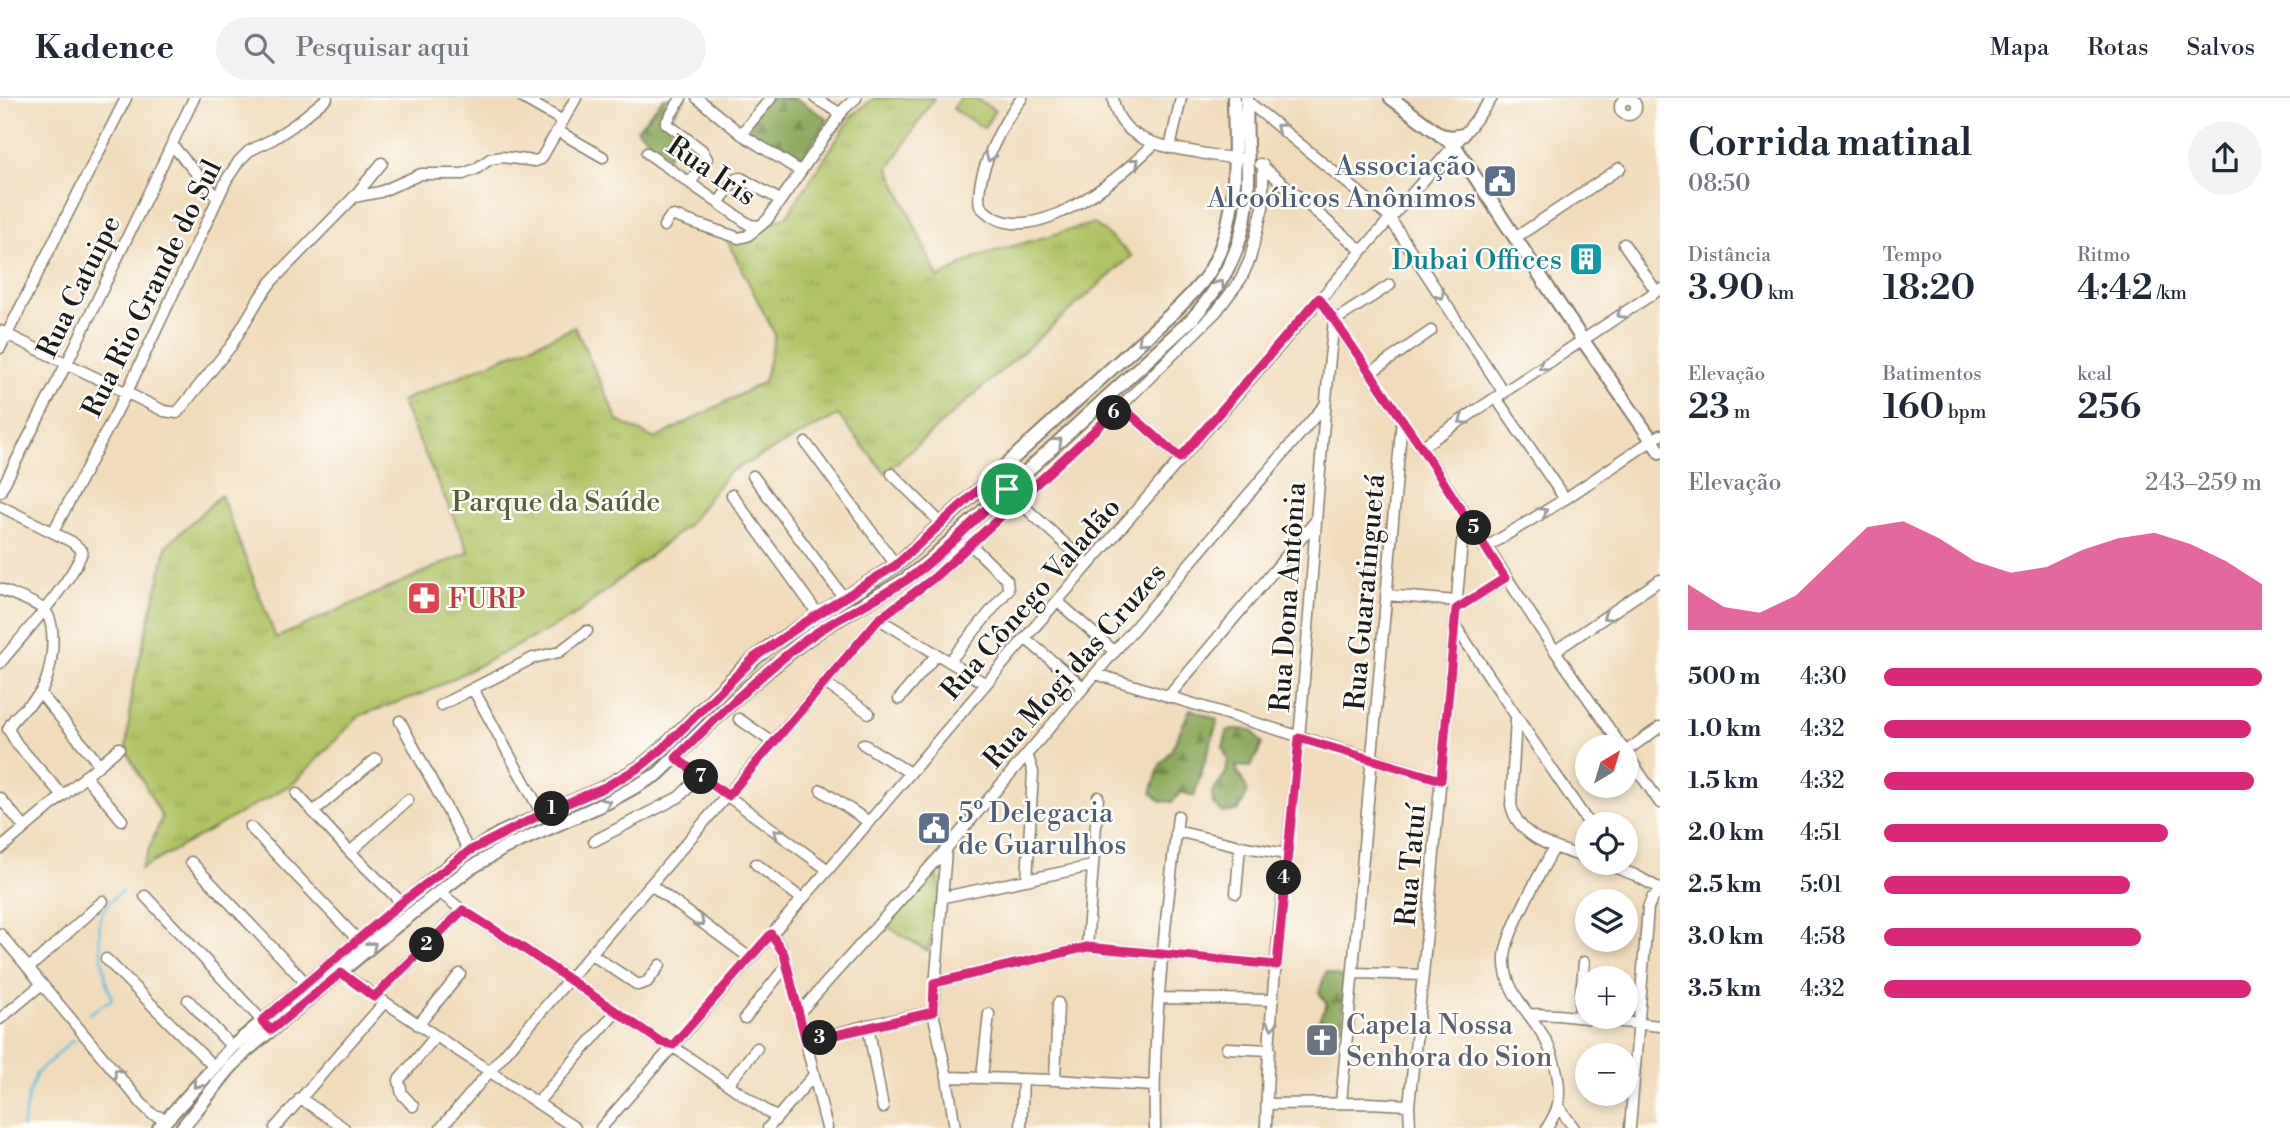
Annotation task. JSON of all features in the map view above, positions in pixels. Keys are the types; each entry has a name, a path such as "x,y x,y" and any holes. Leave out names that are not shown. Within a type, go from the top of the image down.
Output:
{"main road":[{"path":"1391,98 1440,135 1458,140 1515,238 1582,339 1656,438 1660,452"},
{"path":"182,1128 266,1025 306,983 401,903 469,851 542,814 605,787 640,767 662,749 755,657 896,565 1116,366 1202,282 1225,240 1241,158 1243,99"},
{"path":"162,1124 232,1046 341,973 439,892 494,854 633,789 658,774 746,689 782,659 815,634 913,575 1192,319 1212,297 1234,260 1240,242 1248,190 1241,158"},
{"path":"995,474 1008,489"}],"street":[{"path":"0,348 3,332 127,98"},
{"name":"Rua Catuipe","path":"0,492 67,363 194,98"},
{"name":"Rua Rio Grande do Sul","path":"53,532 127,392 217,197 239,161 249,151 294,125 327,98"},
{"path":"523,98 603,157"},
{"path":"354,197 380,192 422,174 463,174 490,159 502,156 535,162 546,153 576,98"},
{"path":"681,98 666,123 702,150 707,159 690,183"},
{"path":"697,98 741,134 800,171"},
{"path":"741,134 771,98"},
{"path":"815,98 841,114"},
{"name":"Rua Iris","path":"647,153 750,225 760,226 841,114 856,98"},
{"path":"1022,98 999,133 980,190 980,206 996,219 1028,222 1044,219 1071,207 1116,178 1153,145"},
{"path":"1113,98 1120,120 1153,145 1241,158 1262,165 1361,250"},
{"path":"1170,148 1181,98"},
{"path":"1406,98 1417,118"},
{"name":"Rua Cônego Valadão","path":"601,1128 828,870 1056,601 1492,98"},
{"path":"1243,99 1390,217 1565,499"},
{"path":"172,145 217,197"},
{"path":"3,332 169,414 177,413 231,346 272,281 354,197 382,163"},
{"path":"441,1128 879,619 935,577 1121,406 1205,324 1230,295 1250,259 1259,229 1263,207 1262,165"},
{"path":"1515,238 1620,168"},
{"path":"1263,184 1274,175"},
{"path":"718,203 736,179 741,178 780,200"},
{"path":"664,226 670,216 674,216 739,238 747,236 760,226"},
{"path":"1421,447 1658,290 1624,244"},
{"path":"1334,321 1390,285"},
{"path":"1319,298 1421,447 1505,578 1614,735"},
{"name":"Rua Dona Antônia","path":"1266,1128 1273,1000 1299,738 1314,523 1334,321"},
{"path":"1370,373 1431,331"},
{"path":"1121,406 1180,458"},
{"name":"Rua Mogi das Cruzes","path":"799,1013 946,849 1324,407"},
{"name":"Rua Guaratinguetá","path":"1341,1103 1402,419"},
{"path":"1485,548 1656,438"},
{"path":"806,443 896,565"},
{"path":"892,474 942,524"},
{"path":"753,476 844,598"},
{"path":"732,495 818,614"},
{"path":"1017,500 1088,565"},
{"path":"0,506 72,541 80,547 81,556 44,609 0,663"},
{"path":"1168,697 1314,523"},
{"name":"Rua Tatuí","path":"1410,1128 1409,1105 1462,542 1471,524"},
{"path":"949,662 1007,592 1007,580 970,544"},
{"path":"1386,595 1456,605 1505,578"},
{"path":"1555,651 1660,580"},
{"path":"0,589 44,609 50,619 52,650 47,679 40,693 12,719 8,729 62,795"},
{"path":"1056,601 1115,652"},
{"path":"879,619 986,684"},
{"path":"1454,624 1580,812"},
{"path":"441,705 533,658 559,652 587,631"},
{"path":"1025,638 1083,687"},
{"path":"900,699 937,654"},
{"path":"1096,674 1441,780"},
{"path":"825,683 869,713"},
{"path":"474,689 542,814"},
{"path":"40,693 99,764"},
{"path":"739,719 772,742"},
{"path":"1517,719 1511,805 1513,815 1520,826 1553,848 1575,854"},
{"path":"400,720 469,851"},
{"path":"1638,741 1660,727"},
{"path":"863,744 911,773"},
{"path":"0,849 119,748"},
{"path":"1027,754 1033,772 1027,880"},
{"path":"676,758 828,870"},
{"path":"313,812 376,759"},
{"path":"1638,769 1659,800"},
{"path":"85,776 122,820"},
{"path":"594,841 679,797 700,776"},
{"path":"821,790 869,822"},
{"path":"297,794 401,903"},
{"path":"1087,947 1098,797"},
{"path":"0,798 24,828"},
{"path":"350,852 408,800"},
{"path":"1155,1128 1153,1086 1159,998 1178,816"},
{"path":"250,827 358,940"},
{"path":"1176,831 1286,854"},
{"path":"1236,893 1240,846"},
{"path":"1547,1128 1558,1106 1558,1082 1552,1057 1548,1043 1511,990 1505,956 1513,930 1553,848"},
{"path":"946,849 933,1012 955,1128"},
{"path":"191,862 306,983"},
{"path":"756,864 802,899"},
{"path":"944,897 1092,866"},
{"path":"1630,1128 1648,908 1652,898 1660,890 1634,875"},
{"path":"651,885 750,958"},
{"path":"439,892 661,1042 673,1045 777,1118"},
{"path":"145,896 266,1025"},
{"path":"29,968 103,901"},
{"path":"374,997 463,910"},
{"path":"784,920 784,954 827,1128"},
{"path":"0,934 142,1104 162,1124"},
{"path":"771,934 784,954"},
{"path":"934,983 1087,947 1277,965"},
{"path":"591,954 638,985 647,982 660,965"},
{"path":"106,959 213,1066"},
{"path":"1584,962 1584,966"},
{"path":"745,1018 787,965"},
{"path":"341,973 575,1128"},
{"path":"1354,973 1423,975"},
{"path":"418,1025 460,974"},
{"path":"0,1019 42,984"},
{"path":"1159,998 1273,1000"},
{"path":"188,1000 232,1046"},
{"path":"275,1128 384,1003"},
{"path":"1055,1080 1058,1003"},
{"path":"537,1103 616,1012"},
{"path":"806,1042 868,1025 933,1012"},
{"path":"982,1077 989,1014"},
{"path":"1528,1014 1575,1017"},
{"path":"1640,1023 1660,1026"},
{"path":"868,1025 883,1108"},
{"path":"413,1106 402,1094 399,1080 435,1037"},
{"path":"728,1084 757,1048"},
{"path":"1227,1048 1270,1050"},
{"path":"768,1128 814,1075"},
{"path":"947,1077 1153,1086"},
{"path":"1021,1128 1023,1079"},
{"path":"300,1098 344,1128"},
{"path":"1267,1104 1409,1105"},
{"path":"1558,1106 1574,1128"}],"green space":[{"path":"664,98 685,98 669,120 673,140 668,157 637,129"},
{"path":"762,98 795,98 828,119 800,160 748,132"},
{"name":"Parque da Saúde","path":"874,98 934,98 889,168 938,278 978,256 1094,223 1132,256 885,473 838,415 728,473 688,525 573,617 429,691 359,716 294,783 141,869 162,817 126,750 132,691 167,545 221,495 276,638 469,552 401,401 575,327 618,421 655,439 764,382 775,335 726,238 786,217 853,115"},
{"path":"960,98 975,98 995,110 984,128 953,109"},
{"path":"1190,709 1218,720 1194,796 1181,792 1172,802 1161,801 1151,793 1160,765 1172,749"},
{"path":"1252,730 1262,744 1251,767 1236,766 1247,790 1239,810 1223,813 1213,804 1212,792 1226,773 1228,760 1223,748 1227,731"},
{"path":"932,873 937,873 940,892 928,951 888,927"},
{"path":"1326,972 1342,977 1343,1025 1338,1028 1319,1026 1317,1023 1327,1004 1319,992"}],"waterway":[{"path":"89,1014 112,999 99,934 101,916 122,891"},
{"path":"22,1128 36,1074 73,1040"}],"place":[{"name":"Associação Alcoólicos Anônimos","path":"1500,181"},
{"name":"Dubai Offices","path":"1586,259"},
{"name":"FURP","path":"424,598"},
{"name":"5º Delegacia de Guarulhos","path":"934,828"},
{"name":"Capela Nossa Senhora do Sion","path":"1322,1040"}],"route":[{"path":"1319,298 1421,447 1505,578 1456,609 1441,780 1299,738 1277,965 1087,947 934,983 933,1012 868,1025 806,1042 784,954 771,934 673,1045 661,1042 463,910 374,997 341,973 271,1030 262,1021 401,903 469,851 499,834 605,787 640,767 662,749 755,657 804,623 883,575 994,475 1007,489 913,575 815,634 782,659 746,689 676,758 728,796 879,619 935,577 1121,406 1180,458 1319,298"}]}
